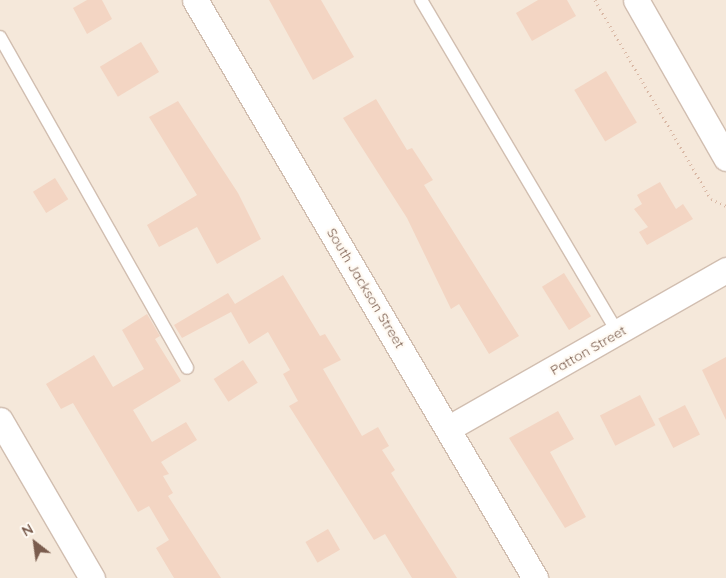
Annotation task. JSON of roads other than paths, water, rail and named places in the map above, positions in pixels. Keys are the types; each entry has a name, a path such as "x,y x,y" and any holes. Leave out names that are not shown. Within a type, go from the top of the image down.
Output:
{"street":[{"name":"South Jackson Street","path":"195,0 449,428 535,578"},
{"path":"636,0 726,158"},
{"name":"Patton Street","path":"449,428 726,270"},
{"path":"0,420 92,578"}],"lane":[{"path":"421,0 618,333"},
{"path":"0,38 187,368"}]}
